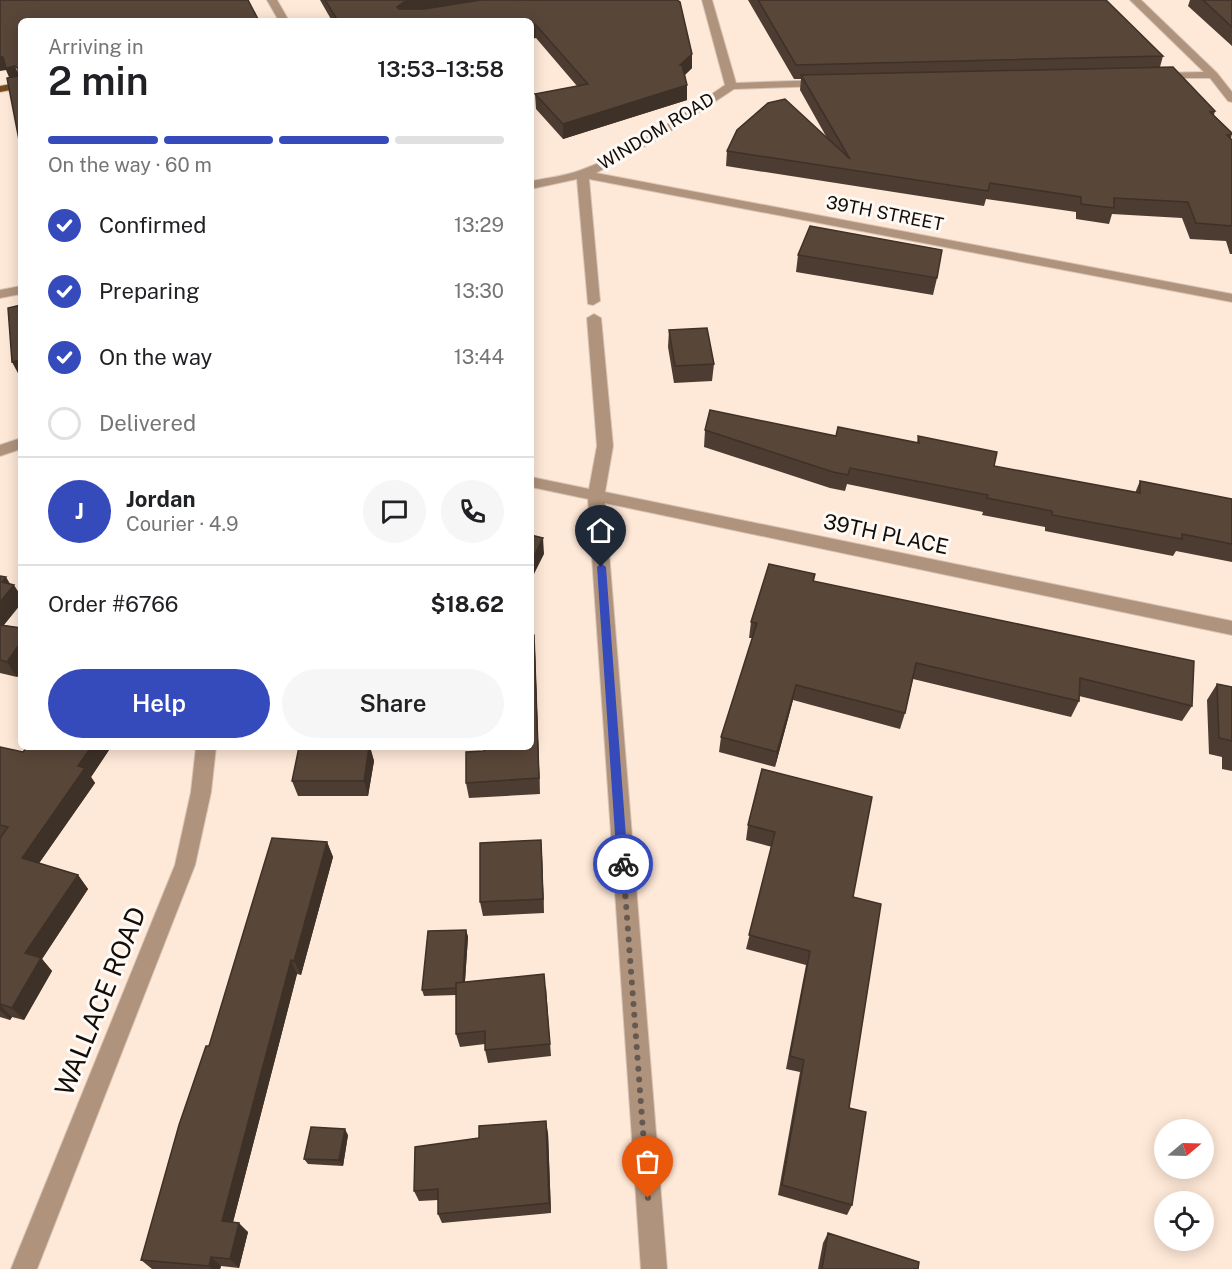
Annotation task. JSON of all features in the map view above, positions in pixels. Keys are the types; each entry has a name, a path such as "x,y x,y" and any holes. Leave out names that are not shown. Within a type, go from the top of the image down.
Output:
{"main road":[{"path":"0,89 18,86"}],"street":[{"path":"272,0 282,18"},
{"name":"WINDOM ROAD","path":"654,1269 596,496 605,446 583,174 618,159 665,131 731,86 707,0"},
{"path":"1135,0 1213,75 1232,99"},
{"path":"1143,76 1213,75"},
{"path":"731,86 838,83"},
{"name":"39TH STREET","path":"534,183 583,174 1232,298"},
{"path":"0,294 18,291"},
{"path":"0,451 18,444"},
{"name":"39TH PLACE","path":"534,483 1232,628"},
{"name":"WALLACE ROAD","path":"24,1269 185,866 201,792 206,750"}],"building":[{"path":"0,0 248,0 257,18 18,18 18,69 15,66 6,68 3,57 0,57"},
{"path":"325,0 416,0 404,2 397,7 399,9 424,9 481,0 677,0 680,2 692,54 680,65 682,65 687,85 563,124 535,94 588,84 534,24 534,18 336,18"},
{"path":"758,0 1106,0 1163,56 796,65"},
{"path":"1203,0 1232,0 1232,27"},
{"path":"1173,67 1215,111 1210,112 1232,133 1227,135 1232,140 1232,226 1196,223 1188,202 1114,198 1114,208 1081,204 1081,197 990,183 988,191 727,151 737,130 768,103 785,99 850,159 801,75"},
{"path":"18,76 18,135 7,78"},
{"path":"810,226 942,250 937,278 798,255"},
{"path":"18,306 18,361 12,362 8,308"},
{"path":"707,328 714,364 675,366 669,330"},
{"path":"710,410 836,436 838,427 919,443 918,436 997,452 994,466 1140,493 1140,481 1232,499 1232,544 1182,534 1182,539 1052,515 1052,511 987,498 988,495 850,468 848,475 833,472 705,430"},
{"path":"534,536 543,538 534,556"},
{"path":"769,564 815,574 813,581 1194,661 1192,706 1080,678 1079,701 916,663 905,713 796,685 777,752 721,737 757,623 751,622"},
{"path":"0,576 6,577 2,582 14,585 0,602"},
{"path":"0,625 18,628 18,646 7,662 0,660"},
{"path":"534,635 539,778 466,783 466,752 534,750"},
{"path":"1217,684 1232,687 1232,741 1219,738"},
{"path":"0,747 23,752 25,750 89,750 78,766 85,768 22,858 78,875 25,953 41,958 12,1008 0,1004 0,838 8,827 0,825"},
{"path":"298,750 369,750 364,781 292,781"},
{"path":"762,769 872,797 853,897 881,904 849,1108 866,1112 852,1205 782,1185 804,1060 790,1056 810,951 749,935 775,832 748,825"},
{"path":"272,838 327,842 294,961 291,960 222,1221 239,1223 230,1259 211,1257 209,1266 141,1260 179,1125 206,1046 209,1046"},
{"path":"541,840 543,899 480,902 480,843"},
{"path":"466,930 463,982 456,983 456,988 422,990 428,931"},
{"path":"544,974 550,1044 485,1050 485,1031 456,1034 456,983"},
{"path":"546,1121 549,1203 438,1214 438,1189 414,1191 415,1147 479,1138 479,1126"},
{"path":"311,1127 345,1129 339,1160 304,1159"},
{"path":"828,1233 919,1262 918,1269 822,1269"}],"way so far":[{"path":"623,864 648,1198"}],"route":[{"path":"601,567 623,864"}]}
